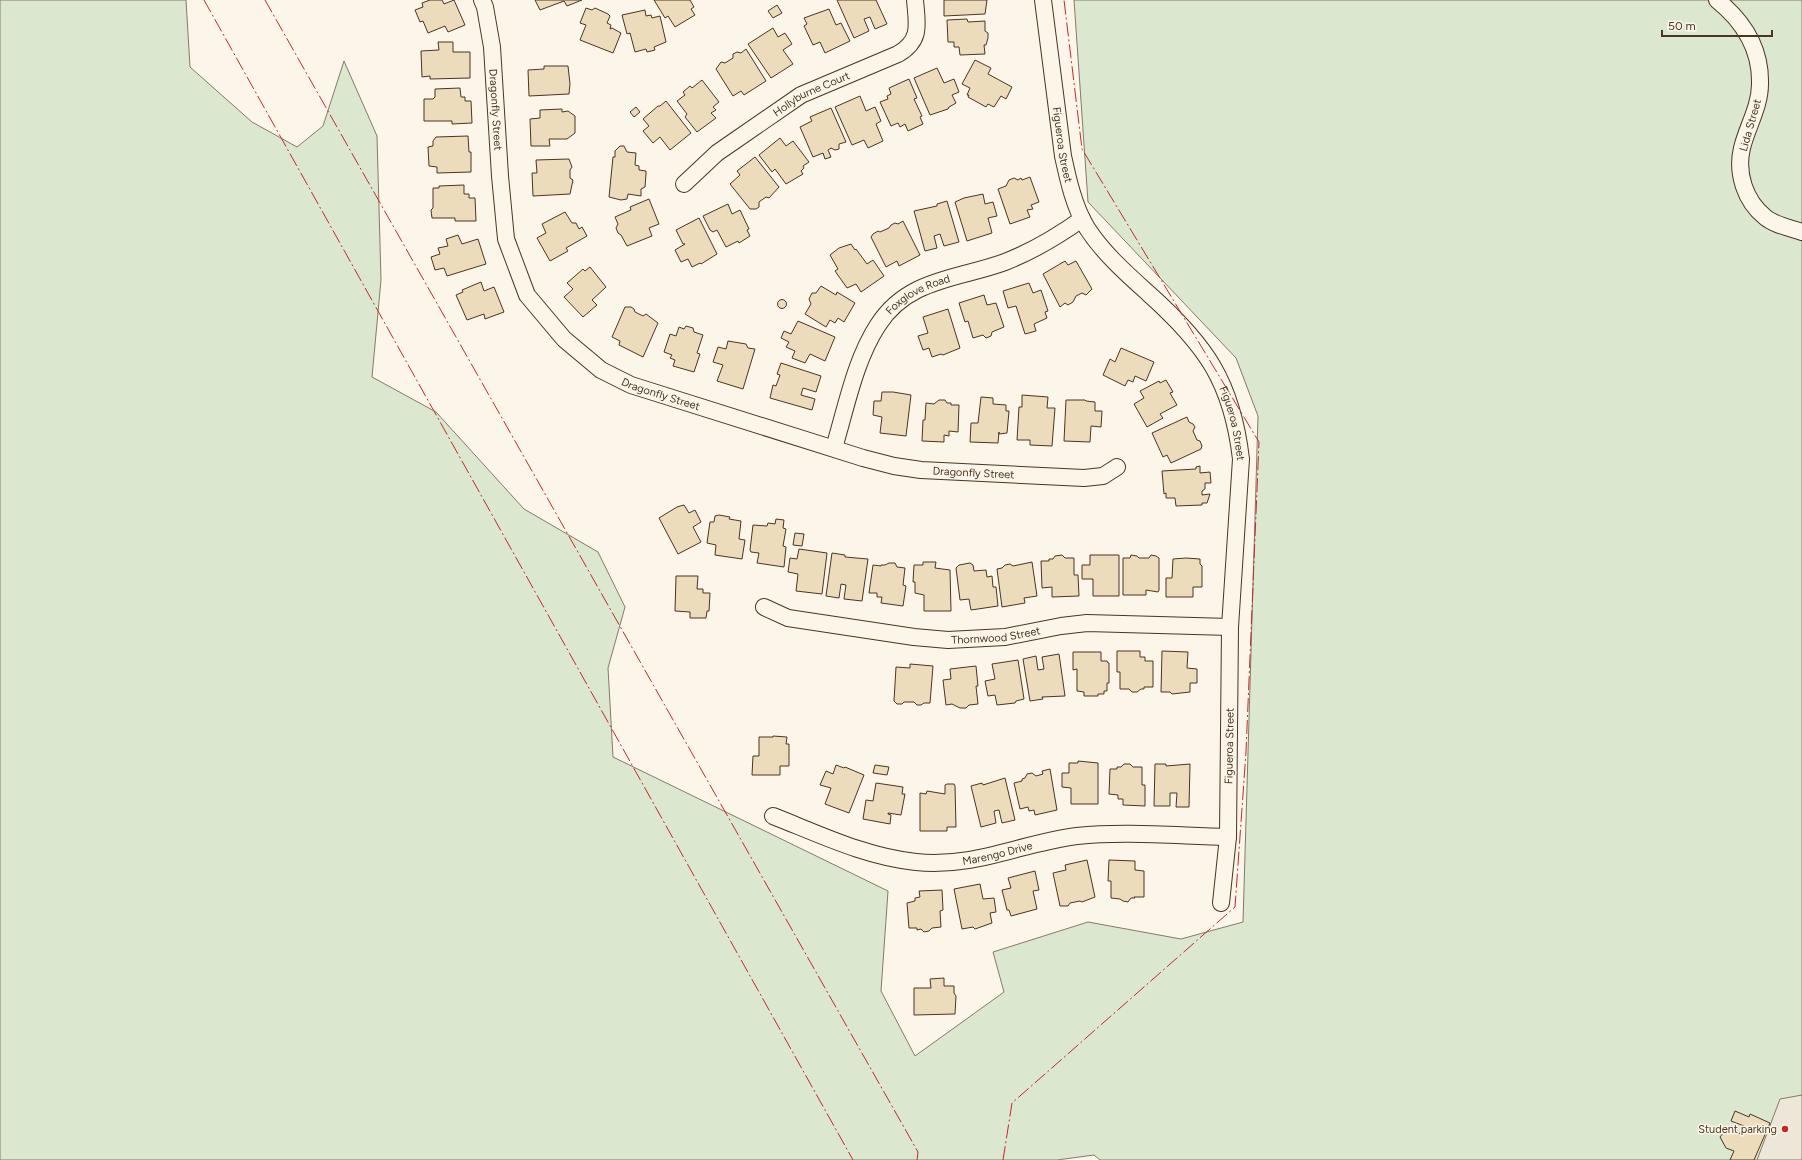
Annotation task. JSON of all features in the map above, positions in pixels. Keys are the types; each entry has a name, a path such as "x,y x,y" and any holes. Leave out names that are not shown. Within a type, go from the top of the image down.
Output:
{"street":[{"name":"Dragonfly Street","path":"482,0 485,7 492,47 500,176 506,239 527,295 564,339 601,370 631,385 894,466 921,470 1084,478 1103,476 1117,468"},
{"name":"Hollyburne Court","path":"684,184 717,153 801,95 907,49 914,41 917,31 915,0"},
{"name":"Figueroa Street","path":"1043,0 1063,156 1067,176 1082,220 1116,263 1171,314 1192,336 1211,362 1222,383 1238,435 1241,459 1230,627 1228,838 1221,903"},
{"name":"Lida Street","path":"1717,0 1728,9 1746,30 1758,57 1760,84 1758,104 1742,149 1740,170 1746,195 1766,218 1802,232"},
{"name":"Foxglove Road","path":"834,448 852,386 870,340 878,324 903,298 918,288 942,279 984,268 1022,255 1054,239 1082,220"},
{"name":"Thornwood Street","path":"764,607 788,618 914,637 948,640 1005,637 1061,626 1087,623 1230,627"},
{"name":"Marengo Drive","path":"773,816 861,850 894,859 917,862 948,863 993,857 1047,842 1104,834 1228,838"}],"green space":[{"path":"0,0 186,0 190,67 252,122 297,147 323,126 344,61 377,136 381,280 372,377 436,412 524,509 598,552 625,607 608,668 613,757 888,891 881,991 915,1056 1004,992 993,952 1088,922 1181,939 1243,922 1258,416 1236,358 1088,202 1074,0 1802,0 1802,1160 1100,1160 1094,1155 1057,1160 0,1160"}],"shaded area":[{"name":"Student parking","path":"1802,1095 1802,1160 1757,1160 1780,1099"}],"building":[{"path":"430,0 442,0 444,4 454,0 465,25 448,32 445,26 428,33 423,21 420,22 415,10 423,7 422,3"},
{"path":"535,0 582,0 567,6 564,1 540,10"},
{"path":"654,0 690,0 694,7 691,9 695,15 675,27 668,16 665,18"},
{"path":"837,0 876,0 887,24 875,29 870,17 864,19 869,31 854,38"},
{"path":"944,0 987,0 985,14 944,16"},
{"path":"777,5 782,13 773,18 768,11"},
{"path":"586,8 592,10 595,8 608,14 610,16 607,23 611,25 610,29 612,28 621,33 613,53 580,40 586,25 580,23"},
{"path":"829,9 836,25 841,23 850,41 825,53 820,42 813,45 804,26 807,24 804,18"},
{"path":"645,10 646,16 651,15 652,18 660,16 666,42 654,47 655,50 647,52 646,49 635,52 630,33 627,34 622,15"},
{"path":"967,19 968,22 985,21 985,31 988,33 988,38 986,45 984,45 985,54 960,55 959,47 954,47 954,42 948,42 947,20"},
{"path":"773,28 778,37 785,33 792,44 783,50 793,64 771,78 748,44"},
{"path":"438,42 453,42 453,52 470,52 470,78 430,79 430,76 422,77 421,51 439,50"},
{"path":"746,49 766,81 744,95 741,91 733,96 716,69 721,62 725,63 733,58 733,54 737,52 741,53"},
{"path":"975,60 991,68 988,74 1012,87 1006,99 1001,96 994,107 988,104 986,107 968,97 969,95 967,95 970,88 962,84"},
{"path":"544,66 568,66 570,84 569,94 529,96 528,70 544,69"},
{"path":"937,68 944,83 954,79 959,92 952,95 956,103 948,109 930,115 914,78"},
{"path":"909,79 917,98 914,99 922,116 920,117 923,124 908,131 905,124 900,127 898,123 891,126 880,102 888,99 887,96 891,94 889,88"},
{"path":"702,80 719,102 713,107 716,110 711,113 716,118 697,132 685,117 687,114 677,101 685,95 683,92 690,86 692,88"},
{"path":"460,88 461,97 465,97 465,101 471,101 472,123 452,124 452,121 424,121 424,99 433,99 435,97 435,89"},
{"path":"860,96 866,111 875,107 881,121 876,124 883,141 868,148 864,140 852,145 835,107"},
{"path":"666,101 691,133 670,150 660,137 653,143 643,131 649,126 643,119"},
{"path":"636,107 640,112 634,117 630,112"},
{"path":"831,108 846,142 839,144 839,149 835,150 831,148 828,150 831,157 825,159 823,153 813,157 800,127 812,121 810,117"},
{"path":"562,109 562,112 568,111 575,116 575,133 567,139 549,139 550,146 531,146 530,119 540,118 540,110"},
{"path":"468,136 469,152 471,152 471,172 437,173 437,167 429,166 428,147 433,146 433,141 436,137"},
{"path":"780,138 786,146 793,141 809,162 803,166 804,168 801,171 803,174 786,184 775,169 772,172 759,155"},
{"path":"620,146 624,146 627,152 636,153 635,165 639,166 639,170 646,171 645,187 641,189 641,196 628,194 627,199 621,200 609,197 613,157 615,157 615,151"},
{"path":"755,157 779,187 769,198 766,197 759,202 759,207 756,209 750,209 730,184 740,175 737,171"},
{"path":"569,159 572,167 570,170 570,178 573,180 570,194 533,196 532,173 537,173 536,160"},
{"path":"1030,177 1039,202 1031,205 1033,209 1027,210 1030,217 1010,224 998,189 1006,186 1009,180 1014,178 1018,180 1021,178 1022,180"},
{"path":"464,185 464,194 469,194 469,198 475,198 476,221 455,221 455,218 432,218 431,210 433,208 433,188 439,188 439,186"},
{"path":"983,194 985,204 993,202 997,216 988,218 992,233 967,241 955,202 964,198"},
{"path":"649,199 659,224 649,228 652,236 627,246 621,235 618,233 616,228 618,224 615,217 631,210 630,207"},
{"path":"947,201 959,242 944,246 940,234 934,236 937,248 925,251 914,211 937,206 937,204"},
{"path":"728,204 732,214 740,210 749,229 747,230 750,236 739,243 738,241 726,247 717,230 713,232 710,230 703,216"},
{"path":"565,212 572,223 576,223 579,229 582,227 587,236 566,248 568,251 550,261 537,238 546,233 542,224"},
{"path":"699,218 717,254 701,264 700,263 692,267 688,259 681,262 675,250 685,244 683,244 676,230"},
{"path":"903,221 920,255 899,266 897,261 886,267 871,237 878,231 880,232 889,228 895,223 898,224"},
{"path":"458,235 462,244 478,239 486,264 447,276 444,268 435,270 431,257 440,254 438,248 448,246 446,239"},
{"path":"851,244 867,264 873,260 884,276 861,292 856,284 847,288 835,271 838,269 830,255 839,248"},
{"path":"1065,261 1068,265 1076,261 1092,289 1086,295 1082,293 1076,296 1073,302 1068,305 1065,303 1060,307 1043,274"},
{"path":"590,267 606,287 592,300 597,305 583,317 564,297 573,289 567,283 583,269 585,271"},
{"path":"481,282 484,291 494,287 504,312 485,319 484,314 467,320 456,295 463,292 462,290"},
{"path":"1029,283 1033,293 1041,290 1048,311 1045,312 1047,318 1034,324 1036,331 1025,334 1016,306 1008,308 1003,291"},
{"path":"821,286 836,295 837,292 855,303 844,322 838,318 835,323 830,320 826,327 805,314 811,304 809,299 812,293 816,293"},
{"path":"984,295 987,305 996,303 1004,327 992,332 991,336 986,338 983,335 973,338 968,321 965,322 959,303"},
{"path":"782,299 787,304 782,309 777,304"},
{"path":"625,307 631,307 635,312 643,316 646,314 658,323 643,357 619,345 620,341 612,337"},
{"path":"948,309 960,348 943,355 941,354 932,357 929,348 923,350 918,336 928,333 923,317"},
{"path":"798,321 835,337 825,361 810,354 805,363 792,358 795,351 786,347 789,342 781,338 784,331 791,334"},
{"path":"686,326 693,328 694,332 703,335 697,353 700,354 694,372 673,366 675,360 670,358 672,355 664,352 670,334 676,336 679,327 684,329"},
{"path":"728,341 746,344 748,348 755,349 743,389 717,381 723,365 713,362 718,347 726,349"},
{"path":"1121,348 1154,362 1146,381 1135,376 1133,382 1128,380 1125,386 1103,375 1110,359 1115,362"},
{"path":"781,363 821,376 816,392 803,388 801,395 815,399 812,410 770,398 773,385 776,386 780,375 777,374"},
{"path":"1166,380 1173,392 1170,393 1177,405 1160,414 1163,418 1147,427 1134,404 1144,398 1140,391 1159,381 1160,383"},
{"path":"882,392 911,395 906,436 880,433 882,417 873,415 874,401 881,401"},
{"path":"1022,395 1048,397 1047,408 1055,408 1052,446 1030,445 1030,440 1017,440 1019,407 1022,407"},
{"path":"981,397 993,398 993,404 1006,405 1006,411 1009,411 1007,433 999,434 999,432 998,443 970,442 971,423 978,423"},
{"path":"939,400 945,400 947,403 951,403 951,405 959,405 958,432 949,431 949,436 944,435 944,442 922,441 923,420 925,420 926,403 934,404"},
{"path":"1066,400 1085,400 1095,402 1095,411 1102,411 1101,427 1091,426 1090,442 1064,441"},
{"path":"1187,417 1189,422 1195,427 1193,431 1197,440 1200,441 1202,446 1201,449 1171,463 1167,455 1163,457 1152,433"},
{"path":"1200,466 1200,473 1210,472 1211,483 1205,483 1205,489 1202,491 1202,495 1210,494 1207,503 1202,503 1202,505 1176,506 1175,498 1166,498 1166,493 1164,494 1162,471 1196,469 1196,467"},
{"path":"684,505 689,513 695,510 701,522 693,527 701,542 678,554 659,518 677,507"},
{"path":"719,515 730,517 729,519 741,521 739,539 745,540 742,559 715,555 716,545 707,543 710,522 714,522 715,516"},
{"path":"776,519 784,520 783,528 786,529 783,546 786,547 784,567 757,563 759,553 751,552 750,550 753,525 767,526 768,523 775,524"},
{"path":"795,533 804,534 802,546 793,545"},
{"path":"799,549 827,553 822,594 796,591 798,574 788,572 790,558 797,559"},
{"path":"832,553 845,555 845,557 868,559 862,601 844,599 846,585 841,584 839,598 826,596"},
{"path":"1062,555 1065,558 1074,558 1074,575 1078,575 1079,596 1052,597 1052,587 1042,588 1041,561 1049,561 1049,559 1053,559 1055,556"},
{"path":"1090,555 1119,555 1119,596 1093,596 1093,579 1082,579 1082,565 1090,565"},
{"path":"1131,555 1139,558 1149,558 1151,555 1159,558 1158,592 1146,590 1146,595 1123,595 1123,558 1130,558"},
{"path":"1173,559 1200,559 1200,564 1202,566 1202,587 1193,587 1193,597 1166,597 1166,578 1172,578"},
{"path":"923,562 936,562 935,568 950,570 951,611 924,611 924,595 915,593 915,582 913,582 914,565 923,565"},
{"path":"1032,562 1037,596 1024,598 1025,603 1002,607 997,569 1010,564 1013,566"},
{"path":"889,563 895,563 897,567 905,568 903,585 906,586 903,606 881,603 882,597 877,597 877,593 869,593 873,565 881,566"},
{"path":"970,563 973,565 974,571 986,570 987,577 992,576 993,587 996,587 998,606 971,610 969,599 960,600 956,568 959,565"},
{"path":"676,576 698,576 697,589 703,589 703,593 710,593 709,611 707,611 706,618 690,618 690,612 675,611"},
{"path":"1117,651 1140,651 1140,657 1145,657 1145,661 1153,661 1153,687 1144,687 1144,689 1137,692 1132,692 1129,689 1120,689 1120,672 1117,672"},
{"path":"1162,651 1188,652 1187,668 1197,669 1197,683 1190,683 1190,692 1172,694 1170,692 1161,692"},
{"path":"1073,652 1101,652 1101,661 1107,661 1109,663 1109,683 1107,683 1107,691 1104,691 1104,694 1098,694 1098,696 1084,696 1084,692 1077,691 1077,669 1073,670"},
{"path":"1059,654 1065,696 1042,697 1043,699 1030,701 1023,659 1036,656 1038,670 1044,669 1042,657"},
{"path":"1018,660 1024,699 1016,701 1015,703 997,705 995,695 988,696 985,681 995,679 992,664"},
{"path":"910,664 933,666 930,703 917,705 914,702 904,702 902,704 897,704 894,701 896,667 910,668"},
{"path":"976,666 978,704 969,705 966,708 960,708 952,704 946,705 943,680 951,679 950,669"},
{"path":"759,737 787,737 786,744 789,744 789,766 780,766 780,775 752,775 753,756 759,756"},
{"path":"1078,761 1098,763 1098,804 1071,804 1071,788 1062,787 1062,773 1069,773 1069,763 1078,763"},
{"path":"1124,764 1130,764 1133,767 1142,767 1142,785 1145,785 1145,806 1123,805 1123,799 1118,799 1118,795 1109,794 1110,769 1117,769 1117,767 1121,767"},
{"path":"1155,764 1166,764 1166,766 1190,764 1189,807 1176,807 1177,793 1170,793 1170,806 1154,806"},
{"path":"836,765 864,775 849,813 825,804 831,788 820,785 826,771 833,774"},
{"path":"875,765 889,767 887,775 873,773"},
{"path":"1050,769 1057,810 1035,815 1034,810 1029,811 1028,807 1020,809 1014,783 1022,781 1027,774 1032,773 1036,776 1043,774 1042,771"},
{"path":"1005,778 1015,820 1002,823 999,810 994,811 996,823 981,827 971,786 982,783 983,785"},
{"path":"876,783 903,787 902,794 905,794 901,815 888,813 891,815 890,824 863,819 866,800 873,801"},
{"path":"954,784 955,786 956,827 947,827 947,831 920,831 920,793 926,794 927,791 945,794 945,785"},
{"path":"1087,860 1095,897 1082,902 1070,903 1068,906 1060,906 1053,873 1066,870 1065,865"},
{"path":"1109,860 1135,861 1135,870 1144,871 1144,897 1134,897 1135,898 1131,898 1128,902 1111,898 1111,881 1108,881"},
{"path":"1035,871 1039,890 1033,891 1037,909 1011,916 1009,910 1007,910 1002,890 1011,888 1008,878"},
{"path":"980,884 983,899 994,898 996,912 990,913 992,923 975,929 973,927 962,929 954,889"},
{"path":"942,890 943,910 940,911 941,927 932,928 929,931 924,932 921,929 917,930 917,928 909,928 907,903 915,901 915,898 920,897 919,891"},
{"path":"944,978 944,986 954,986 954,993 956,996 955,1014 914,1015 914,988 931,988 930,979"},
{"path":"1735,1111 1749,1117 1750,1114 1770,1123 1754,1160 1730,1160 1734,1151 1726,1148 1720,1137 1727,1128 1741,1134 1744,1126 1731,1121"}],"power":[{"path":"204,0 853,1160"},
{"path":"265,0 918,1152 917,1160"},
{"path":"1003,1160 1012,1103 1235,907 1246,752 1259,442 1082,149 1064,0"}],"place":[{"name":"Student parking","path":"1785,1129"}]}
